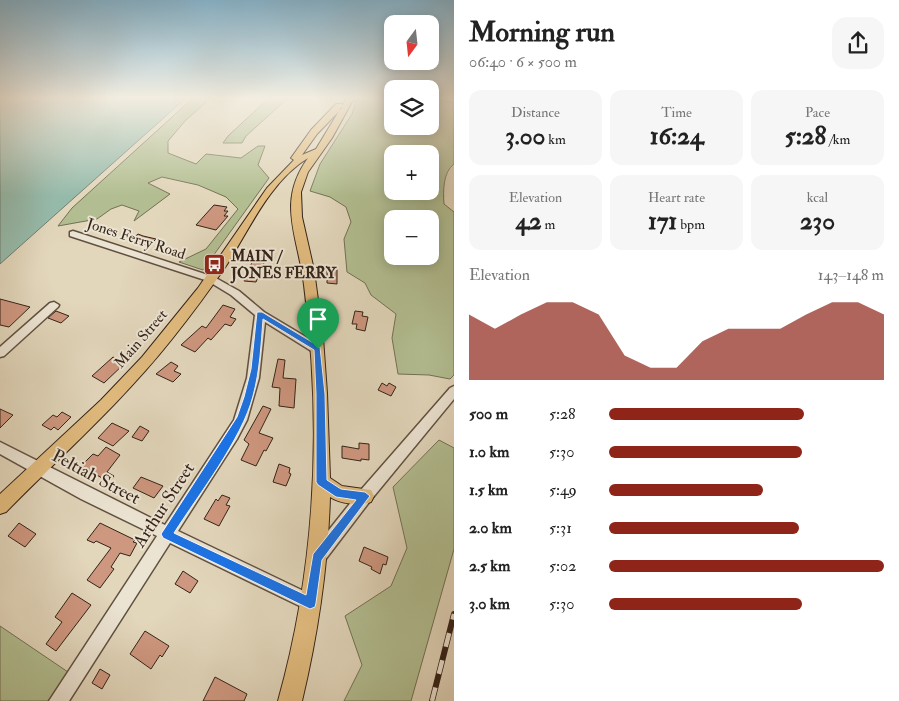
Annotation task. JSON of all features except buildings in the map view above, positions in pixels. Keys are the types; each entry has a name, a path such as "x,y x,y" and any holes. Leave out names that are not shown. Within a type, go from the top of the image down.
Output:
{"main road":[{"name":"Main Street","path":"0,506 86,424 145,362 211,279 255,210 284,175 315,131"},
{"name":"Main Street","path":"317,149 327,131"},
{"name":"Main Street","path":"284,175 299,160 317,149 329,131"},
{"path":"290,701 303,650 320,532 322,482 321,394 318,349 307,264 295,201 298,185 317,149"},
{"path":"322,482 339,494 365,496"}],"street":[{"name":"Jones Ferry Road","path":"73,234 211,279 235,293 260,314 318,349"},
{"path":"0,353 54,305"},
{"name":"Arthur Street","path":"58,701 225,446 241,418 249,397 255,369 260,314"},
{"path":"317,558 365,496 454,390"},
{"name":"Peltiah Street","path":"0,448 86,494 310,603"}],"shaded area":[{"path":"0,131 149,131 0,264"},
{"path":"157,131 177,131 168,141 168,153 196,164 206,154 241,158 258,146 265,146 258,165 269,178 203,270 179,262 206,249 238,209 226,197 198,185 162,177 148,183 170,194 134,221 139,211 122,205 111,209 97,219 58,226 72,208"},
{"path":"234,131 252,131 242,143 223,143"},
{"path":"341,131 384,131 384,135 439,135 439,131 454,131 454,164 450,167 444,182 444,204 454,212 454,375 450,379 429,375 398,374 392,338 396,314 371,295 365,283 347,272 344,239 351,222 346,207 330,197 310,191 320,164"},
{"path":"439,440 454,448 454,549 411,701 344,701 362,665 345,616 391,586 407,548 393,487"},
{"path":"0,626 68,672 49,701 0,701"}],"railway":[{"path":"432,701 454,614"}],"place":[{"name":"MAIN / JONES FERRY","path":"215,265"}],"route":[{"path":"260,314 318,349 321,394 322,482 339,494 365,496 317,558 310,603 167,534 225,446 241,418 249,397 255,369 260,314"}]}
